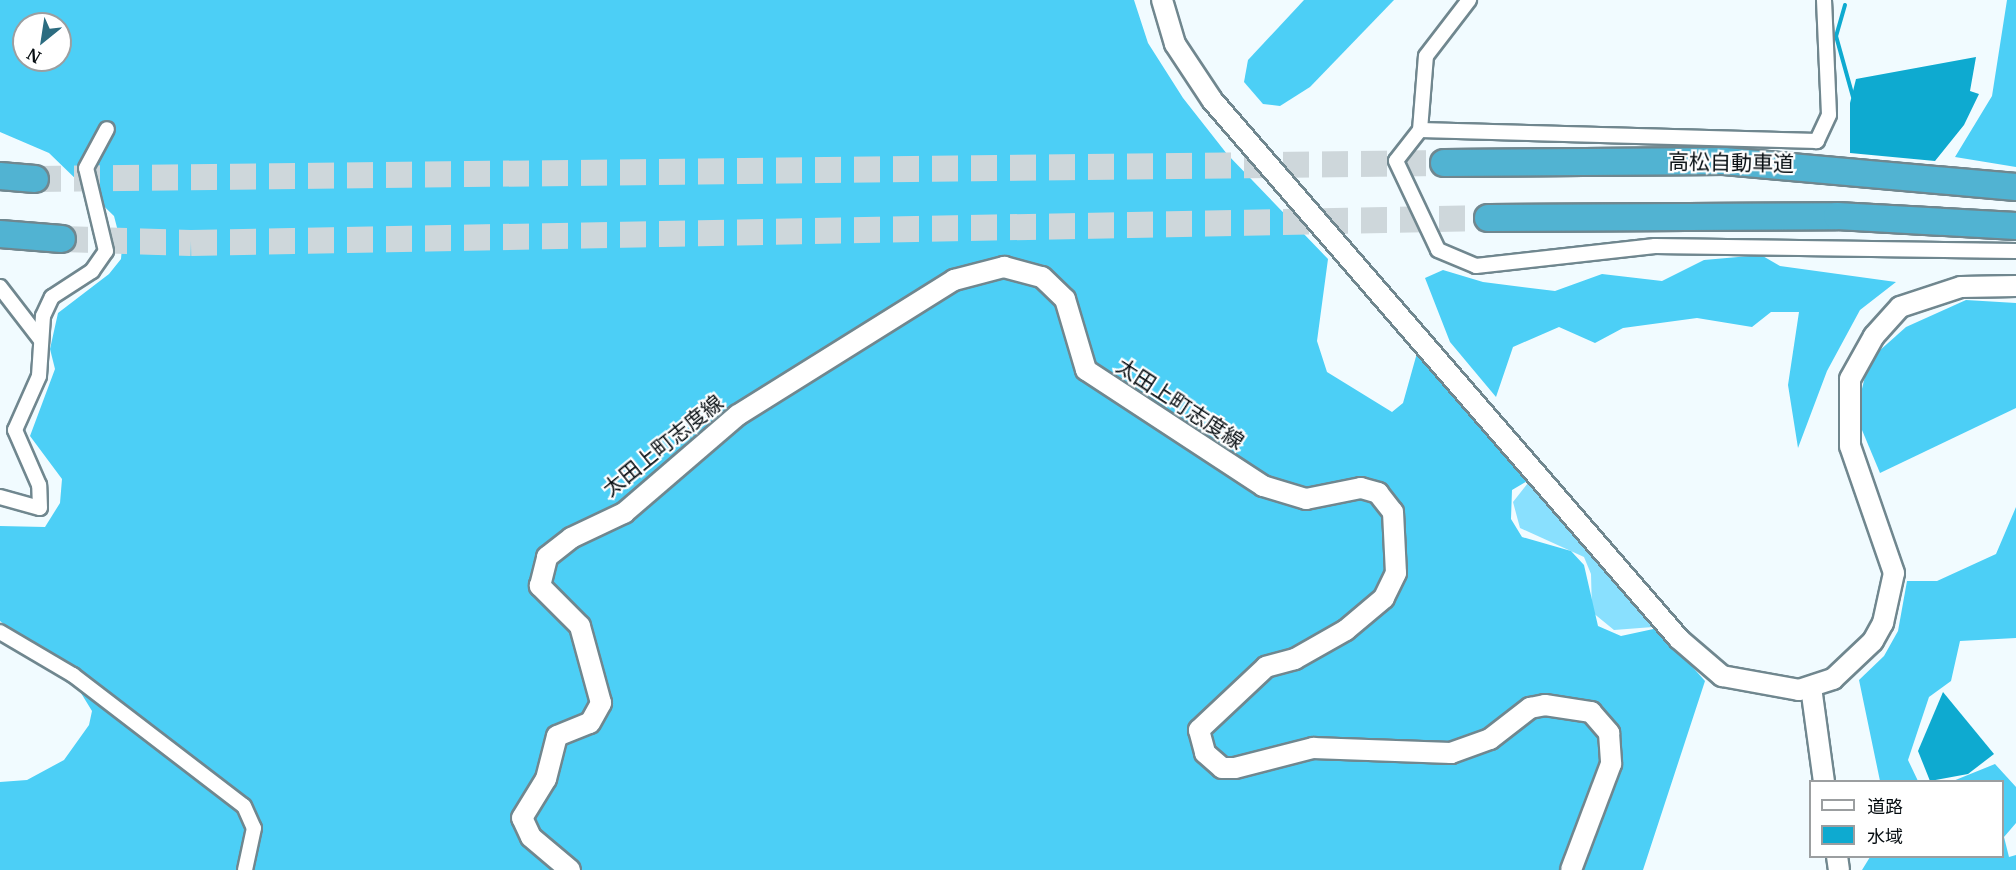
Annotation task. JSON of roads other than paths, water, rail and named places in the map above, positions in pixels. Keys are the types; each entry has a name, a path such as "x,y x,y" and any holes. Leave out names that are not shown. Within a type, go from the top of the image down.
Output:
{"highway":[{"name":"高松自動車道","path":"1444,163 1724,161 2016,186"},
{"path":"0,176 35,179"},
{"path":"1488,218 1837,216 2016,226"},
{"path":"0,234 62,239"}],"main road":[{"path":"1162,0 1175,44 1212,100 1700,663 1722,676 1760,686 1811,687 1853,664 1883,623 1894,573 1850,446 1850,380 1860,356 1900,307 1921,297 1961,287 2016,286"},
{"name":"太田上町志度線","path":"570,870 531,837 522,818 546,779 557,735 591,723 601,703 580,626 540,586 547,557 571,538 624,513 738,415 954,280 1004,267 1042,277 1065,299 1086,370 1263,486 1306,499 1361,488 1378,493 1393,513 1396,573 1384,598 1346,630 1295,659 1266,667 1199,730 1205,753 1222,768 1235,768 1313,748 1451,753 1490,739 1530,708 1591,712 1609,733 1611,764 1571,870"},
{"path":"1811,687 1824,780"}],"street":[{"path":"1469,0 1426,56 1420,130 1396,161 1399,174 1438,250 1476,266 1656,246 2016,251"},
{"path":"1420,130 1808,145 1824,132 1829,115 1824,0"},
{"path":"0,497 34,509 42,501 15,430 39,376 40,339 52,297 92,272 106,251 86,168 107,129"},
{"path":"0,287 40,339"},
{"path":"0,632 74,675 244,806 254,828 245,870"}],"water":[{"path":"1976,57 1970,91 1979,94 1964,125 1935,161 1850,153 1850,103 1856,79"},
{"path":"1943,692 1994,754 1968,774 1930,780 1918,751"}],"waterway":[{"path":"1845,5 1836,36 1853,97"}],"tunnel":[{"path":"35,179 1444,163"},
{"path":"62,239 191,243 1488,218"}]}
